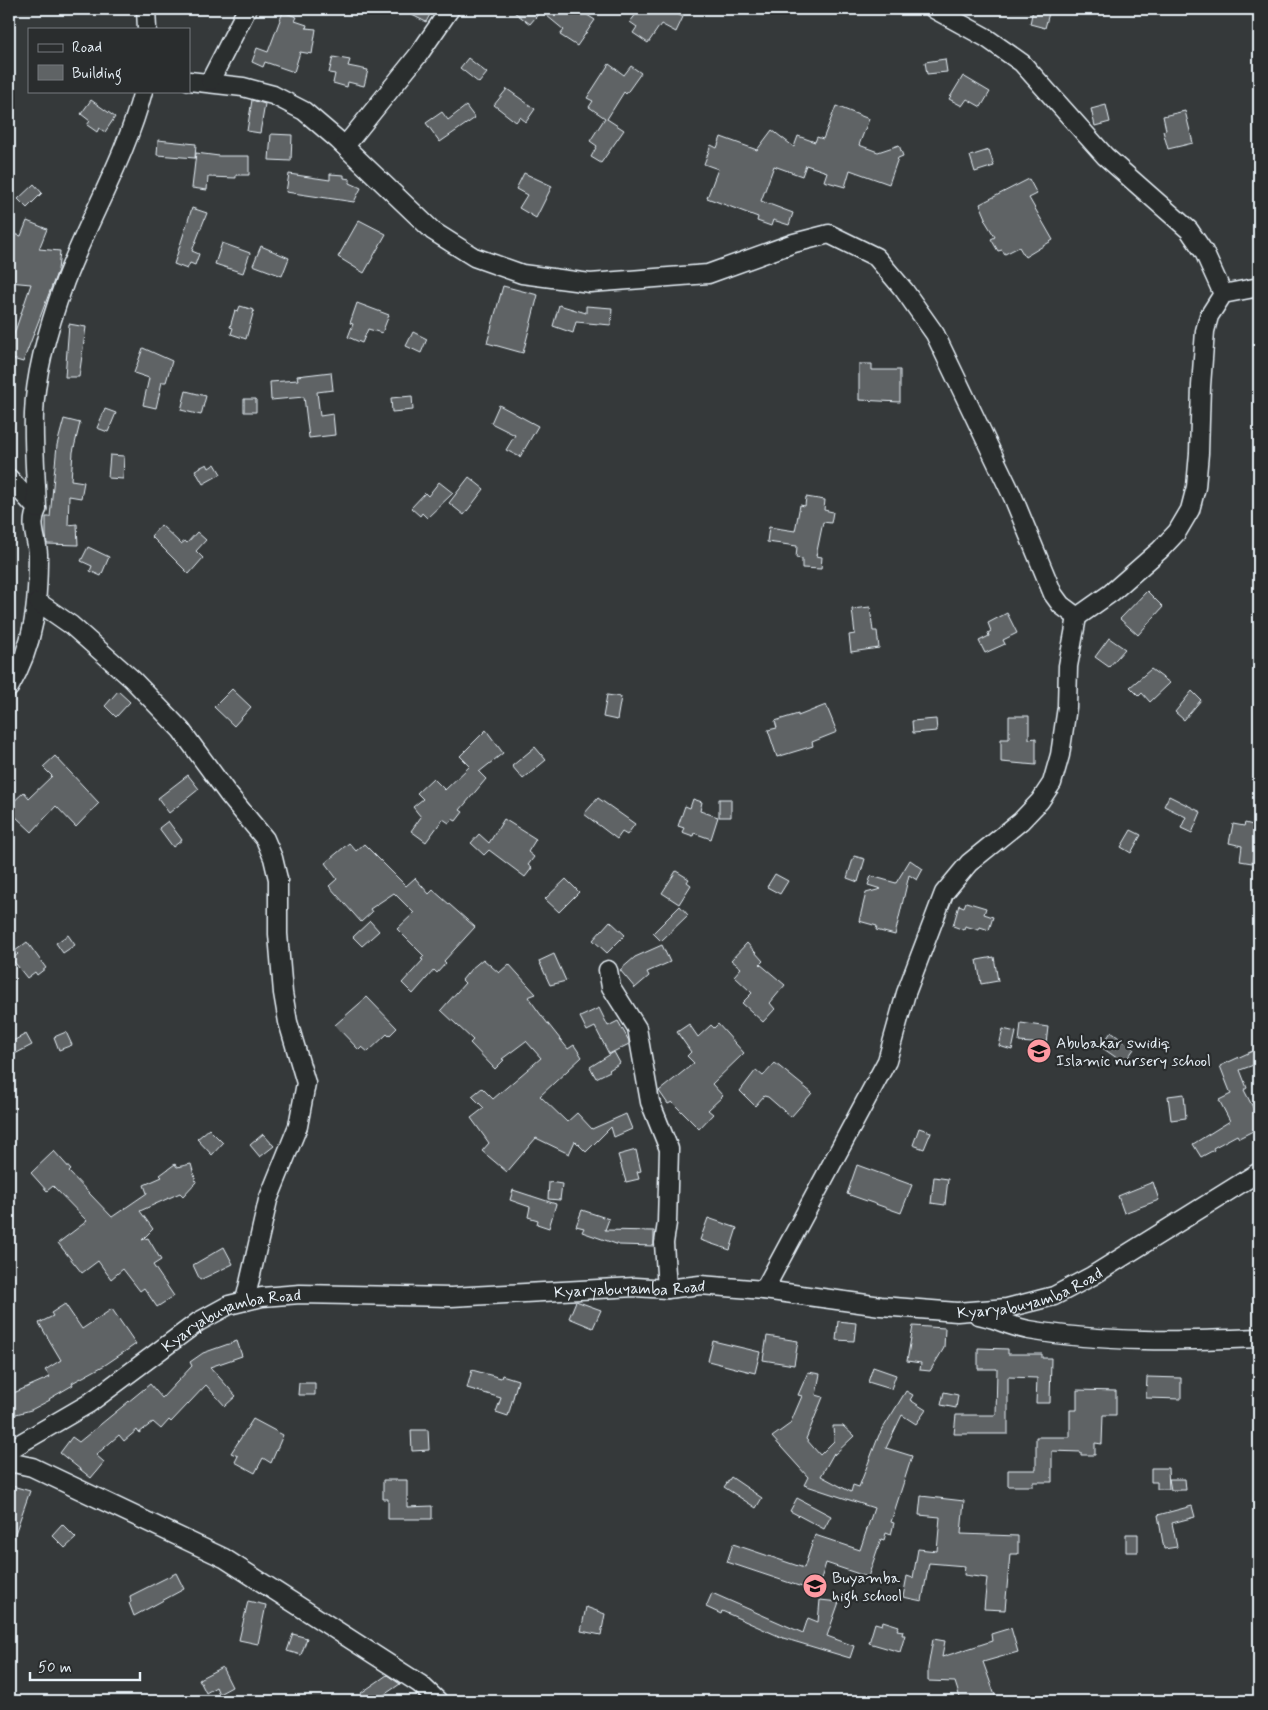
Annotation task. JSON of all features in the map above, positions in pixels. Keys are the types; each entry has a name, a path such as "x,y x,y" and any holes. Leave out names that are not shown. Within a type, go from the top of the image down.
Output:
{"street":[{"path":"146,9 147,28"},
{"path":"210,82 246,9"},
{"path":"345,146 419,54 450,9"},
{"path":"934,9 985,37 1022,64 1105,156 1189,230 1204,252 1223,294"},
{"path":"190,80 210,82 274,95 304,111 345,146 433,231 474,257 522,274 590,283 708,274 794,242 829,234 876,257 904,290 935,334 1013,497 1053,594 1061,605 1078,617"},
{"path":"9,688 17,674 31,637 38,602 38,551 32,519 37,510 34,413 40,370 52,320 65,281 128,135 143,92"},
{"path":"764,1290 887,1060 906,993 944,893 969,863 1021,821 1040,801 1052,783 1060,756 1067,707 1068,666 1078,617 1111,594 1160,550 1177,532 1190,510 1196,487 1200,453 1201,386 1208,316 1223,294 1259,287"},
{"path":"9,478 37,510"},
{"path":"38,602 71,625 132,679 181,730 228,794 265,838 273,858 278,879 278,934 283,993 288,1022 306,1083 298,1126 268,1200 245,1301"},
{"path":"608,970 611,987 636,1028 650,1102 669,1149 664,1243 667,1289"},
{"name":"Kyaryabuyamba Road","path":"9,1450 88,1404 198,1322 229,1305 245,1301 300,1294 451,1297 635,1287 667,1289 700,1285 764,1290 881,1306 957,1312 1007,1308 1054,1296 1092,1276 1259,1172"},
{"path":"957,1312 986,1316 1027,1330 1083,1338 1202,1340 1259,1338"},
{"path":"9,1462 32,1467 224,1558 420,1684 438,1701"}],"building":[{"path":"400,9 433,9 426,22"},
{"path":"510,9 578,9 595,20 577,46 560,35 564,30 541,11 530,24"},
{"path":"640,9 667,9 683,17 676,32 661,24 648,43 633,33 637,27 630,22"},
{"path":"1033,9 1049,13 1045,28 1030,24"},
{"path":"283,12 297,17 295,21 307,25 306,28 316,29 312,54 300,52 294,72 265,62 263,67 252,62 257,48 268,52"},
{"path":"333,57 350,60 348,66 368,70 364,86 348,82 347,87 333,83 335,74 329,73"},
{"path":"468,58 487,73 479,83 460,68"},
{"path":"945,59 947,72 927,74 925,62"},
{"path":"609,64 624,75 631,66 641,73 626,94 624,92 607,119 624,130 601,163 591,157 597,146 590,141 605,118 589,107 593,101 587,98"},
{"path":"963,76 990,92 981,107 967,99 962,106 949,99"},
{"path":"507,89 535,109 526,122 520,117 516,122 494,105"},
{"path":"91,100 115,117 105,132 99,128 97,132 87,125 90,121 81,114"},
{"path":"252,100 265,104 260,133 247,131"},
{"path":"1106,105 1110,122 1095,126 1091,109"},
{"path":"466,106 475,118 440,142 426,123 442,112 448,120"},
{"path":"836,106 869,119 859,145 878,152 899,145 903,156 898,158 889,184 850,170 845,187 824,181 827,172 806,165 802,176 774,166 761,201 793,213 789,225 773,220 771,226 757,221 758,217 707,198 718,169 704,164 711,145 717,148 721,137 757,150 772,130 794,147 798,136 815,142 817,137 823,139"},
{"path":"1185,111 1193,143 1168,149 1163,131 1166,130 1163,116"},
{"path":"271,134 292,135 291,161 269,160"},
{"path":"158,140 196,144 195,158 157,155"},
{"path":"989,150 994,166 975,172 970,156"},
{"path":"196,153 219,156 249,156 249,175 236,175 236,178 208,177 207,190 192,188"},
{"path":"524,173 552,186 536,218 519,208 527,195 516,189"},
{"path":"289,174 330,180 330,174 344,175 344,178 350,179 350,183 361,188 354,202 286,192"},
{"path":"1029,179 1037,194 1029,198 1053,240 1025,257 1019,247 1005,254 1002,250 998,251 991,239 995,237 984,219 986,218 980,204"},
{"path":"34,184 42,193 27,208 18,199"},
{"path":"192,208 207,213 192,251 199,254 195,265 190,263 187,269 174,264"},
{"path":"359,220 386,234 364,273 338,257"},
{"path":"27,221 47,229 39,249 60,251 58,270 23,362 9,358 9,349 31,284 9,282 9,242 11,233 21,236"},
{"path":"222,243 250,253 243,273 215,264"},
{"path":"261,246 289,258 282,276 253,265"},
{"path":"503,286 538,295 523,353 487,343"},
{"path":"357,303 389,315 382,333 368,329 362,343 348,337 353,324 350,323"},
{"path":"559,305 586,313 586,306 612,308 611,325 576,322 573,333 553,326"},
{"path":"240,306 254,310 246,339 231,334 233,328 230,327 235,310 238,311"},
{"path":"69,324 86,327 79,377 65,377"},
{"path":"413,332 427,339 421,353 406,346"},
{"path":"143,348 172,361 166,382 162,382 156,408 143,405 149,378 134,373"},
{"path":"859,364 872,364 872,370 900,370 900,402 859,400"},
{"path":"331,372 333,390 317,392 320,416 333,414 335,435 309,438 304,397 271,400 270,382 298,380 297,376"},
{"path":"186,391 206,396 201,415 181,410"},
{"path":"412,396 413,410 392,412 391,398"},
{"path":"244,399 256,399 256,412 244,412"},
{"path":"499,405 538,426 520,457 506,450 515,435 491,423"},
{"path":"105,409 116,413 108,432 97,428"},
{"path":"64,419 80,423 73,452 71,480 84,482 81,498 69,496 68,525 77,524 78,545 47,544 46,535 46,517 50,517 57,445"},
{"path":"110,455 124,456 123,479 108,478"},
{"path":"207,464 209,468 215,464 221,474 203,484 195,470"},
{"path":"469,477 484,489 464,515 449,503"},
{"path":"439,482 453,493 427,518 422,513 420,516 411,508 425,493 428,496"},
{"path":"806,497 825,500 824,510 833,512 831,523 823,522 816,556 822,557 821,569 802,568 802,559 796,558 797,546 767,542 769,527 795,531 800,505 805,506"},
{"path":"161,525 181,544 185,541 187,543 197,532 206,540 196,551 203,558 189,574 151,536"},
{"path":"88,547 109,557 101,576 90,571 92,566 81,561"},
{"path":"1147,591 1163,607 1138,635 1120,619"},
{"path":"870,607 873,631 877,631 879,648 851,652 849,635 855,634 852,609"},
{"path":"1007,613 1017,633 1003,640 1005,644 985,653 979,641 989,636 988,633 991,631 988,623"},
{"path":"1109,638 1125,649 1109,667 1095,657"},
{"path":"1151,669 1170,683 1150,702 1142,693 1139,696 1130,687"},
{"path":"232,689 251,707 234,726 214,707"},
{"path":"118,691 130,702 116,717 105,706"},
{"path":"1192,691 1201,700 1184,720 1175,712"},
{"path":"607,695 621,697 617,720 603,717"},
{"path":"826,705 837,732 812,742 813,746 777,757 768,730 777,728 775,721 798,714 798,716"},
{"path":"1009,716 1029,716 1029,739 1036,738 1036,765 1001,762 1001,739 1009,739"},
{"path":"936,719 937,731 913,733 912,721"},
{"path":"486,730 503,753 479,772 486,779 460,810 463,812 456,821 452,819 449,823 443,819 426,842 411,831 421,817 413,807 423,799 417,793 433,778 445,790 470,766 460,756"},
{"path":"535,747 546,760 523,779 512,766"},
{"path":"55,756 99,803 76,827 56,806 32,832 16,817 9,824 9,806 24,792 29,798 52,776 43,767"},
{"path":"188,775 199,789 169,813 158,798"},
{"path":"1169,796 1201,812 1192,833 1181,828 1186,817 1164,806"},
{"path":"598,798 635,824 627,835 622,832 617,839 584,814"},
{"path":"693,799 702,802 700,811 718,817 711,839 694,833 693,836 682,832 684,828 678,826 685,806 690,808"},
{"path":"719,799 731,799 731,817 719,817"},
{"path":"504,819 536,839 528,852 534,857 528,865 532,868 525,877 489,850 484,855 471,843 479,834 489,843"},
{"path":"168,821 182,840 173,847 159,828"},
{"path":"1245,823 1257,826 1256,830 1259,830 1258,849 1254,848 1252,863 1240,861 1242,846 1229,843 1233,824 1244,826"},
{"path":"1131,830 1141,835 1131,853 1121,847"},
{"path":"349,843 356,851 364,844 406,886 415,878 429,894 433,890 475,927 444,961 446,963 437,973 434,970 413,994 402,983 423,960 421,959 424,956 397,929 414,913 394,893 370,909 372,912 361,922 329,886 337,879 325,863"},
{"path":"854,856 865,859 858,882 847,878"},
{"path":"910,860 923,869 917,880 909,875 895,935 876,930 877,926 859,921 866,893 881,889 868,885 871,876 896,883"},
{"path":"676,871 689,879 687,882 691,885 679,904 662,893"},
{"path":"775,874 788,881 780,894 767,887"},
{"path":"566,879 579,892 559,912 545,899"},
{"path":"966,902 986,908 984,914 993,917 989,930 980,927 979,930 965,926 964,930 953,926 959,905 964,907"},
{"path":"680,906 688,915 661,941 653,933"},
{"path":"370,921 379,931 362,946 353,937"},
{"path":"610,921 625,935 607,953 593,940"},
{"path":"68,935 75,945 63,953 56,943"},
{"path":"27,942 46,968 37,975 35,972 27,978 12,959 18,954 15,951"},
{"path":"747,943 763,961 760,964 785,985 770,1003 775,1009 763,1022 742,1003 752,993 734,976 741,968 731,960"},
{"path":"662,945 670,962 647,972 649,976 635,988 620,970 635,957"},
{"path":"554,954 566,981 550,985 539,961"},
{"path":"994,957 998,981 981,984 977,960"},
{"path":"483,959 499,973 509,964 536,994 528,997 541,1015 568,1049 574,1045 582,1057 540,1096 567,1122 577,1113 592,1129 626,1114 632,1129 614,1137 611,1127 586,1152 575,1141 569,1154 536,1138 507,1172 482,1151 489,1143 471,1118 484,1108 472,1096 482,1088 493,1099 541,1058 526,1041 502,1059 504,1060 495,1069 470,1043 473,1040 441,1010 465,983 462,980 471,969"},
{"path":"367,997 397,1028 389,1036 387,1034 368,1052 362,1047 359,1050 335,1025"},
{"path":"599,1008 608,1026 618,1021 629,1041 629,1044 609,1054 595,1027 587,1031 580,1017"},
{"path":"1021,1023 1048,1027 1046,1044 1019,1042"},
{"path":"689,1024 698,1037 711,1025 714,1028 718,1024 744,1053 712,1084 723,1096 708,1110 713,1114 699,1129 672,1102 668,1104 659,1091 694,1063 687,1056 691,1052 677,1032"},
{"path":"1003,1029 1016,1032 1012,1050 999,1046"},
{"path":"66,1032 72,1045 59,1050 54,1037"},
{"path":"1111,1032 1134,1049 1124,1063 1101,1047"},
{"path":"26,1034 32,1045 9,1057 9,1043"},
{"path":"1259,1048 1259,1063 1240,1070 1247,1088 1244,1090 1259,1119 1259,1128 1239,1138 1237,1135 1201,1157 1193,1144 1230,1121 1219,1100 1231,1094 1220,1066"},
{"path":"614,1052 620,1063 596,1078 590,1067"},
{"path":"775,1063 812,1093 791,1117 768,1097 764,1096 755,1106 740,1091 756,1070 763,1076"},
{"path":"1184,1094 1186,1118 1171,1120 1168,1096"},
{"path":"919,1128 931,1132 924,1149 913,1145"},
{"path":"209,1129 223,1143 212,1155 197,1139"},
{"path":"263,1134 274,1146 260,1157 250,1145"},
{"path":"636,1150 641,1171 637,1172 639,1179 626,1182 618,1155"},
{"path":"54,1151 71,1170 69,1172 112,1217 147,1193 144,1185 162,1177 160,1175 175,1164 177,1167 191,1164 196,1182 183,1196 180,1193 140,1211 153,1229 142,1240 148,1238 161,1260 153,1265 174,1296 157,1307 144,1288 140,1291 123,1269 111,1279 98,1261 82,1273 58,1243 87,1221 53,1186 47,1191 31,1173"},
{"path":"857,1165 912,1185 901,1213 847,1194"},
{"path":"934,1177 948,1179 945,1205 931,1203"},
{"path":"549,1182 562,1184 560,1200 548,1199"},
{"path":"1153,1182 1159,1200 1124,1213 1118,1196"},
{"path":"513,1190 556,1204 549,1228 537,1224 538,1220 528,1217 530,1207 510,1200"},
{"path":"582,1210 609,1219 605,1230 654,1231 654,1246 619,1245 582,1232 584,1228 576,1226"},
{"path":"708,1218 737,1228 730,1250 700,1240"},
{"path":"224,1247 233,1264 200,1280 193,1265"},
{"path":"576,1301 601,1310 593,1328 569,1318"},
{"path":"65,1304 82,1329 112,1309 136,1344 105,1365 72,1383 73,1385 50,1400 31,1410 9,1416 9,1395 50,1377 45,1370 61,1360 39,1323 53,1316 51,1313"},
{"path":"838,1321 856,1323 854,1341 836,1340"},
{"path":"913,1326 945,1328 944,1348 930,1371 920,1370 921,1363 907,1361"},
{"path":"767,1336 798,1341 794,1365 763,1360"},
{"path":"237,1341 242,1356 210,1367 236,1396 225,1406 206,1385 171,1422 169,1420 161,1429 153,1422 139,1433 137,1430 124,1441 119,1435 96,1455 104,1462 91,1478 60,1453 72,1437 79,1442 150,1384 162,1398 192,1366 190,1362 203,1353"},
{"path":"713,1341 760,1352 755,1373 708,1361"},
{"path":"978,1348 1008,1349 1008,1354 1042,1354 1042,1358 1051,1358 1050,1403 1036,1403 1037,1378 1008,1377 1008,1434 954,1434 956,1415 996,1415 997,1369 978,1369"},
{"path":"873,1367 896,1375 891,1389 868,1382"},
{"path":"472,1370 501,1378 502,1375 518,1380 508,1416 496,1412 501,1398 467,1388"},
{"path":"808,1372 820,1374 816,1395 823,1397 806,1439 820,1455 834,1441 833,1426 843,1426 854,1436 834,1455 834,1453 821,1476 851,1492 853,1485 859,1487 879,1435 906,1391 913,1395 910,1400 926,1410 916,1424 902,1415 886,1448 912,1456 891,1522 894,1523 891,1535 886,1533 884,1540 881,1539 868,1577 826,1563 817,1592 727,1562 733,1544 804,1568 815,1535 860,1550 874,1508 804,1485 808,1477 772,1437 790,1424 802,1396 798,1395"},
{"path":"1147,1377 1181,1378 1181,1399 1146,1398"},
{"path":"299,1383 315,1383 315,1395 298,1395"},
{"path":"1077,1390 1116,1391 1116,1415 1103,1415 1102,1444 1095,1443 1095,1455 1081,1455 1081,1452 1052,1451 1052,1482 1033,1482 1033,1486 1008,1486 1008,1470 1036,1470 1036,1437 1070,1437 1070,1410 1077,1410"},
{"path":"944,1392 958,1395 956,1408 941,1405"},
{"path":"253,1419 283,1435 271,1463 263,1458 255,1473 235,1462 238,1456 231,1453"},
{"path":"411,1430 428,1430 429,1450 412,1451"},
{"path":"1151,1468 1168,1468 1169,1489 1157,1489 1157,1482 1151,1482"},
{"path":"731,1477 762,1498 756,1508 724,1487"},
{"path":"1169,1479 1185,1479 1186,1490 1171,1490"},
{"path":"383,1480 407,1480 407,1507 432,1506 432,1519 388,1519 388,1499 383,1499"},
{"path":"9,1485 30,1491 11,1545 9,1544"},
{"path":"921,1496 964,1501 961,1534 1018,1536 1018,1554 1010,1554 1005,1610 984,1609 987,1578 964,1575 965,1566 929,1563 922,1601 903,1597 907,1576 913,1578 918,1549 937,1551 940,1517 919,1515"},
{"path":"797,1498 831,1516 824,1529 790,1511"},
{"path":"1192,1506 1195,1517 1172,1523 1177,1547 1164,1549 1158,1515"},
{"path":"62,1524 76,1538 65,1548 52,1535"},
{"path":"1126,1534 1138,1534 1138,1552 1126,1552"},
{"path":"176,1573 184,1589 134,1616 129,1603 131,1602 130,1596"},
{"path":"712,1593 803,1633 808,1618 818,1622 820,1600 839,1602 827,1636 854,1646 850,1658 783,1638 722,1611 721,1614 706,1607"},
{"path":"248,1601 266,1605 258,1644 239,1640"},
{"path":"586,1607 605,1614 601,1635 581,1631"},
{"path":"883,1621 899,1626 897,1630 903,1631 902,1635 905,1635 900,1652 869,1643 875,1623 882,1625"},
{"path":"1011,1628 1018,1652 983,1662 997,1701 961,1701 955,1682 928,1681 928,1668 933,1639 945,1641 942,1657 992,1641 991,1634"},
{"path":"293,1634 307,1638 301,1655 287,1651"},
{"path":"222,1667 232,1687 219,1694 216,1687 206,1693 199,1679"},
{"path":"387,1675 400,1684 375,1701 367,1701 361,1693"}],"place":[{"name":"Abubakar swidiq Islamic nursery school","path":"1039,1051"},
{"name":"Buyamba high school","path":"815,1586"}]}
